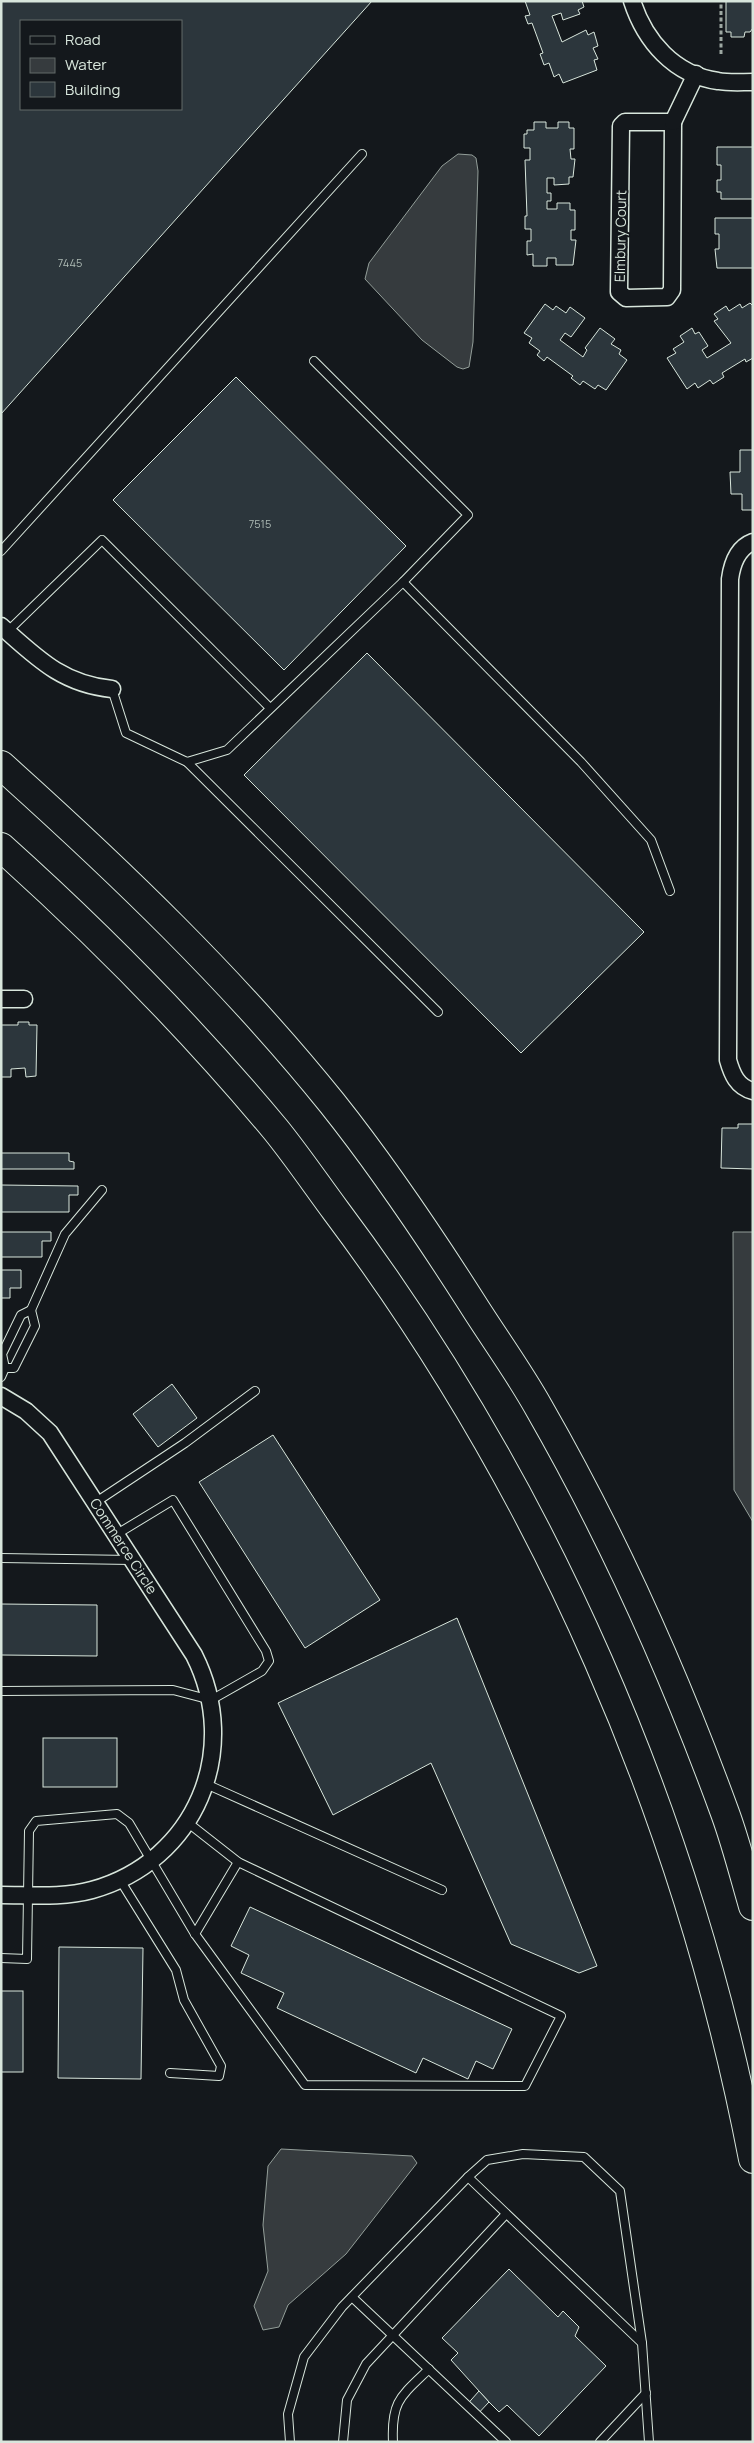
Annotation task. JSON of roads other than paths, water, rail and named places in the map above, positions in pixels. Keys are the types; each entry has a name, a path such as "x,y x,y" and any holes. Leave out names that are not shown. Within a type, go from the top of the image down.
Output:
{"highway":[{"path":"1,765 90,845 246,1003 332,1103 413,1211 538,1406 616,1552 673,1680 726,1816 753,1906"},
{"path":"1,847 116,956 198,1040 278,1133 359,1242 422,1332 484,1433 560,1576 618,1702 666,1831 711,1974 741,2099 753,2160"}],"street":[{"path":"632,1 647,36 665,56 696,74 720,81 753,82"},
{"name":"Elmbury Court","path":"673,122 625,122 621,126 619,290 621,295 626,298 667,297 671,293 673,122 696,74"},
{"path":"753,542 738,553 732,566 730,580 728,1060 732,1073 738,1083 753,1091"},
{"path":"4,629 41,663 53,671 84,685 112,689"},
{"path":"1,999 24,999"},
{"name":"Commerce Circle","path":"1,1396 26,1411 50,1433 96,1502 194,1654 211,1700 213,1718 213,1750 206,1784 187,1822 169,1845 151,1861 120,1880 79,1893 1,1895"}],"lane":[{"path":"1,551 362,154"},
{"path":"187,762 227,750 403,582 468,515 314,361"},
{"path":"4,629 102,540 270,708"},
{"path":"403,582 581,762 651,840 670,891"},
{"path":"112,689 126,733 187,762 438,1012"},
{"path":"5,1368 14,1368 34,1326 31,1310 65,1234 102,1190"},
{"path":"1,1377 5,1368 2,1354 21,1315 31,1310"},
{"path":"96,1502 185,1443 255,1390"},
{"path":"1,1691 173,1690 211,1700 262,1671 269,1661 266,1651 173,1500 117,1534"},
{"path":"1,1558 133,1560"},
{"path":"206,1784 442,1890"},
{"path":"1,1958 27,1958 29,1831 36,1821 117,1814 129,1823 196,1934 305,2085 525,2086 561,2016 238,1862 187,1822"},
{"path":"196,1934 238,1862"},
{"path":"120,1880 176,1970 184,2000 221,2066 219,2076 170,2073"},
{"path":"290,2442 288,2414 304,2357 352,2297 487,2160 523,2154 584,2158 620,2191 642,2343 649,2442"},
{"path":"468,2178 642,2343"},
{"path":"343,2442 347,2400 366,2364 506,2214"},
{"path":"352,2297 506,2442"},
{"path":"393,2442 393,2411 404,2394 428,2369"},
{"path":"600,2442 646,2393"}],"water":[{"path":"458,154 472,155 476,158 478,171 473,342 469,367 463,369 457,367 422,340 365,279 369,263 442,166"},
{"path":"733,1232 753,1232 753,1522 734,1490"},
{"path":"281,2149 412,2156 417,2163 346,2254 288,2305 279,2327 263,2330 254,2306 268,2271 263,2225 268,2166"}]}
